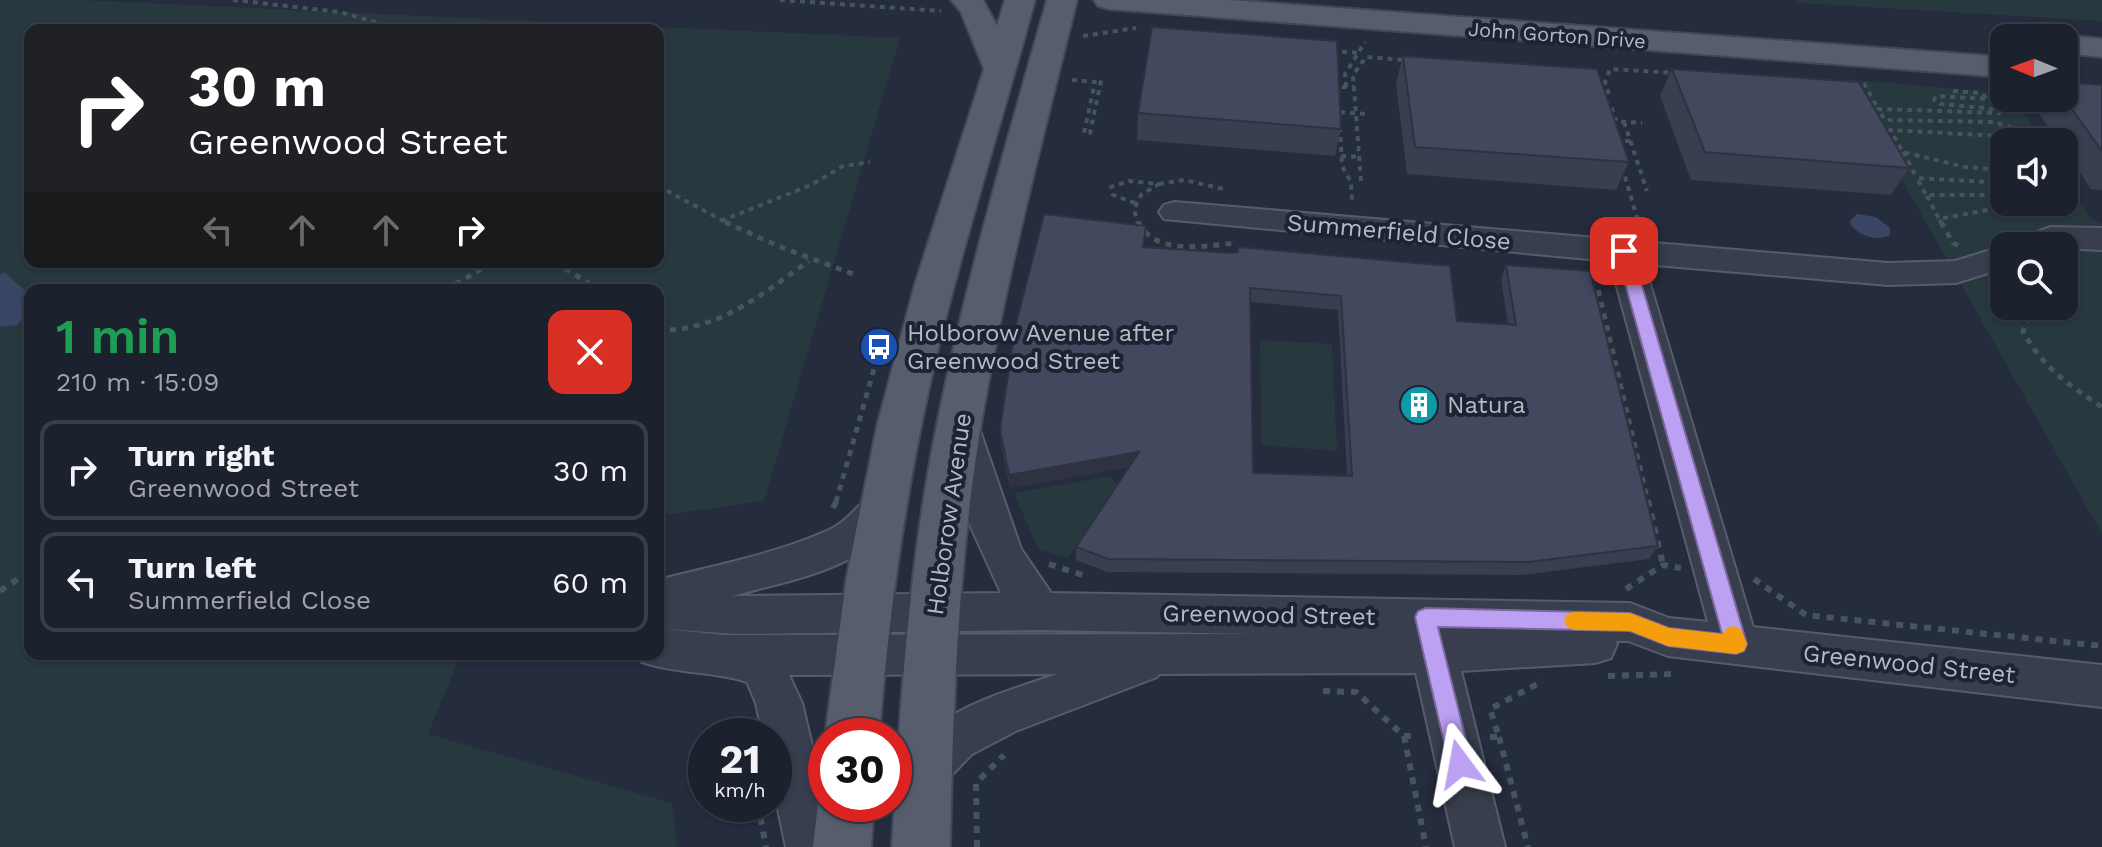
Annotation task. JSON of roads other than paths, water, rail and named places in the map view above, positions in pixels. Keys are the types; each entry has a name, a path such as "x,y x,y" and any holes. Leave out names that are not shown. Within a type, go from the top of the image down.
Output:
{"main road":[{"path":"854,718 884,508 924,326 1020,0"},
{"name":"Holborow Avenue","path":"921,847 932,634 959,425 1003,220 1067,36 1062,0"},
{"name":"John Gorton Drive","path":"1109,0 1359,32 1990,66"},
{"name":"John Gorton Drive","path":"1424,0 1990,37"},
{"path":"960,6 975,9 1000,70"},
{"path":"1067,36 1096,21 1151,14 1292,22 1359,32"},
{"path":"1758,23 1797,40 1990,56"},
{"path":"2078,45 2102,48"},
{"path":"2078,63 2102,64"},
{"path":"2078,72 2102,74"},
{"path":"842,847 844,822"}],"street":[{"name":"Summerfield Close","path":"1175,212 1632,241 1912,275 1956,272 1990,261"},
{"path":"2078,239 2102,239"},
{"path":"1632,241 1736,644"},
{"path":"959,425 1006,565 1027,599 1041,611"},
{"path":"664,596 803,559 850,539 884,508"},
{"path":"664,610 737,615 864,634 932,634"},
{"name":"Greenwood Street","path":"932,634 1041,611 1430,635 1637,643 1668,637 2102,686"},
{"path":"725,655 864,634"},
{"name":"Greenwood Street","path":"932,634 1166,654 1430,635"},
{"path":"1430,635 1476,737 1480,847"},
{"path":"664,649 725,655 763,667 779,703 811,847"},
{"path":"924,770 955,738 1000,716 1166,654"}],"water":[{"path":"1857,214 1876,217 1890,228 1890,235 1873,238 1862,234 1849,222"},
{"path":"4,272 24,289 24,318 17,325 0,327 0,275"}],"place":[{"name":"Holborow Avenue after Greenwood Street","path":"879,347"},
{"name":"Natura","path":"1419,405"}]}
